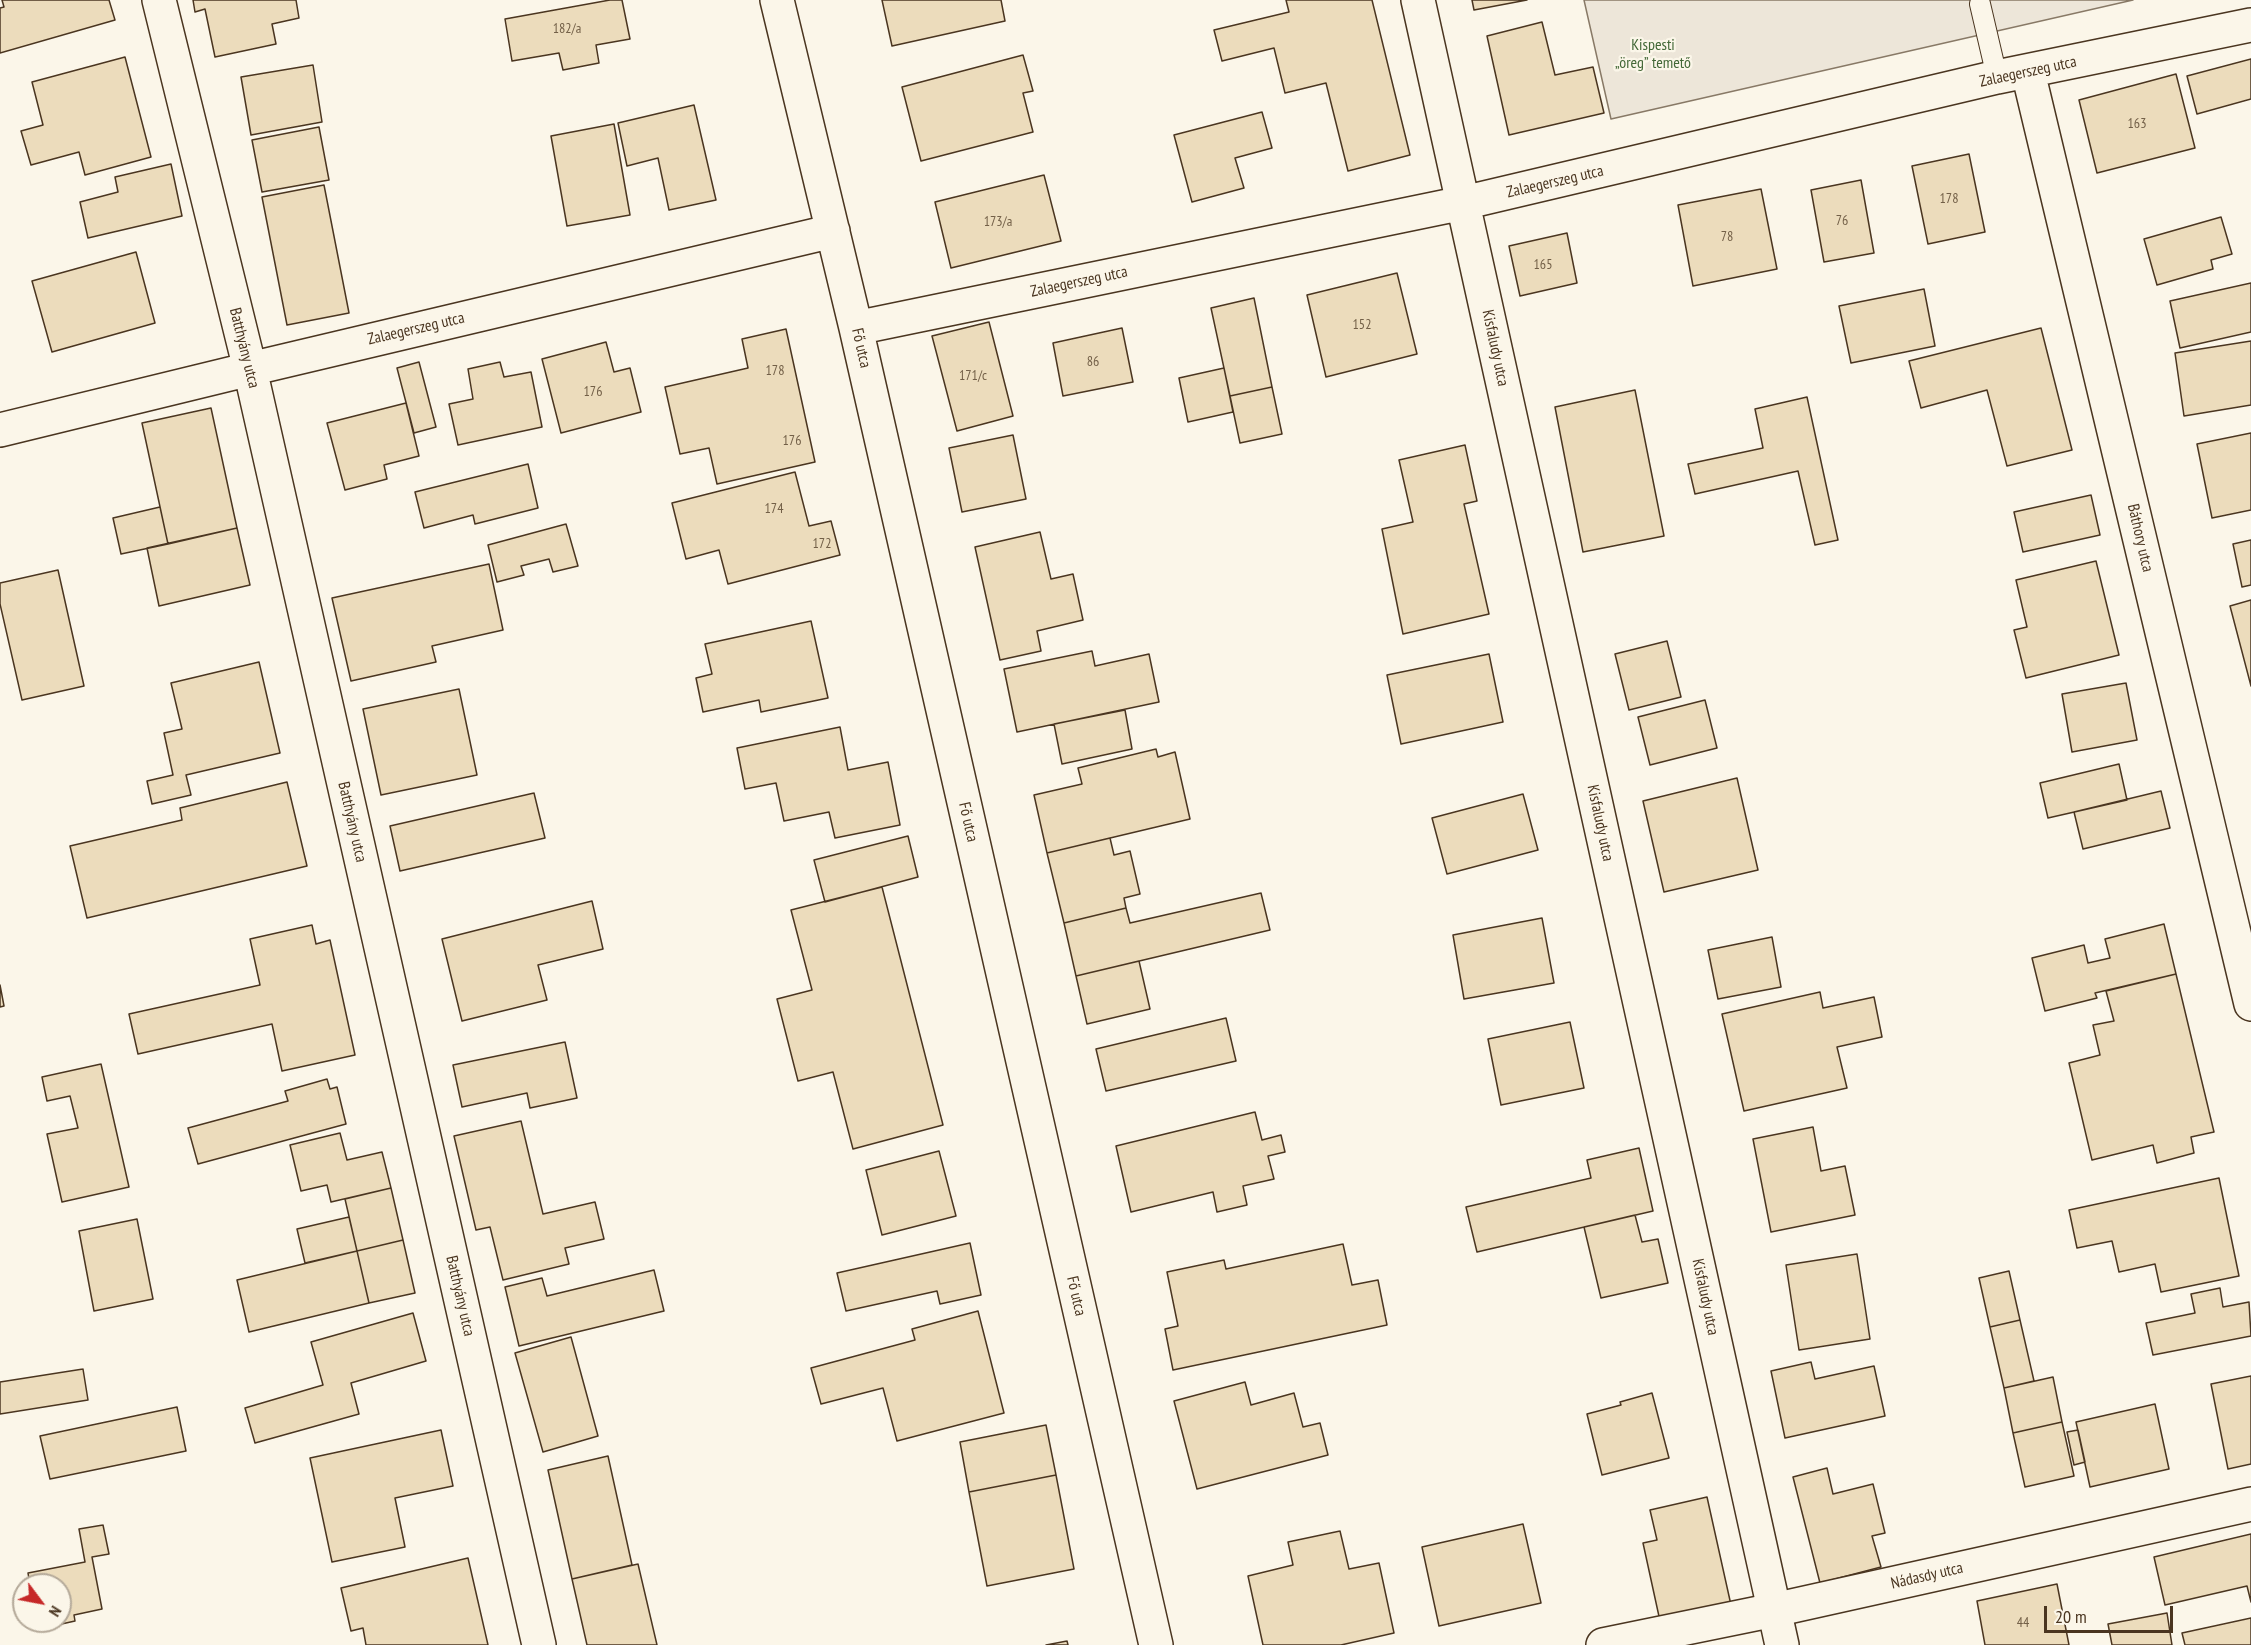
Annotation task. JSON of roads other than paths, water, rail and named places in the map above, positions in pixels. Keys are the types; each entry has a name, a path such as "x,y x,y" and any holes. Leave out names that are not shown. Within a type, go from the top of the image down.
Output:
{"street":[{"name":"Batthyány utca","path":"159,0 250,369 539,1645"},
{"name":"Fő utca","path":"777,0 856,328 1156,1645"},
{"name":"Kisfaludy utca","path":"1418,0 1782,1645"},
{"name":"Zalaegerszeg utca","path":"856,328 1463,203 2013,74 2251,25"},
{"name":"Báthory utca","path":"2013,74 2251,1004"},
{"name":"Zalaegerszeg utca","path":"0,430 833,231"},
{"name":"Nádasdy utca","path":"1603,1645 1774,1610 2251,1504"}],"lane":[{"path":"1985,1 2013,74"}],"park label":[{"name":"Kispesti „öreg” temető","path":"1653,54"}]}
